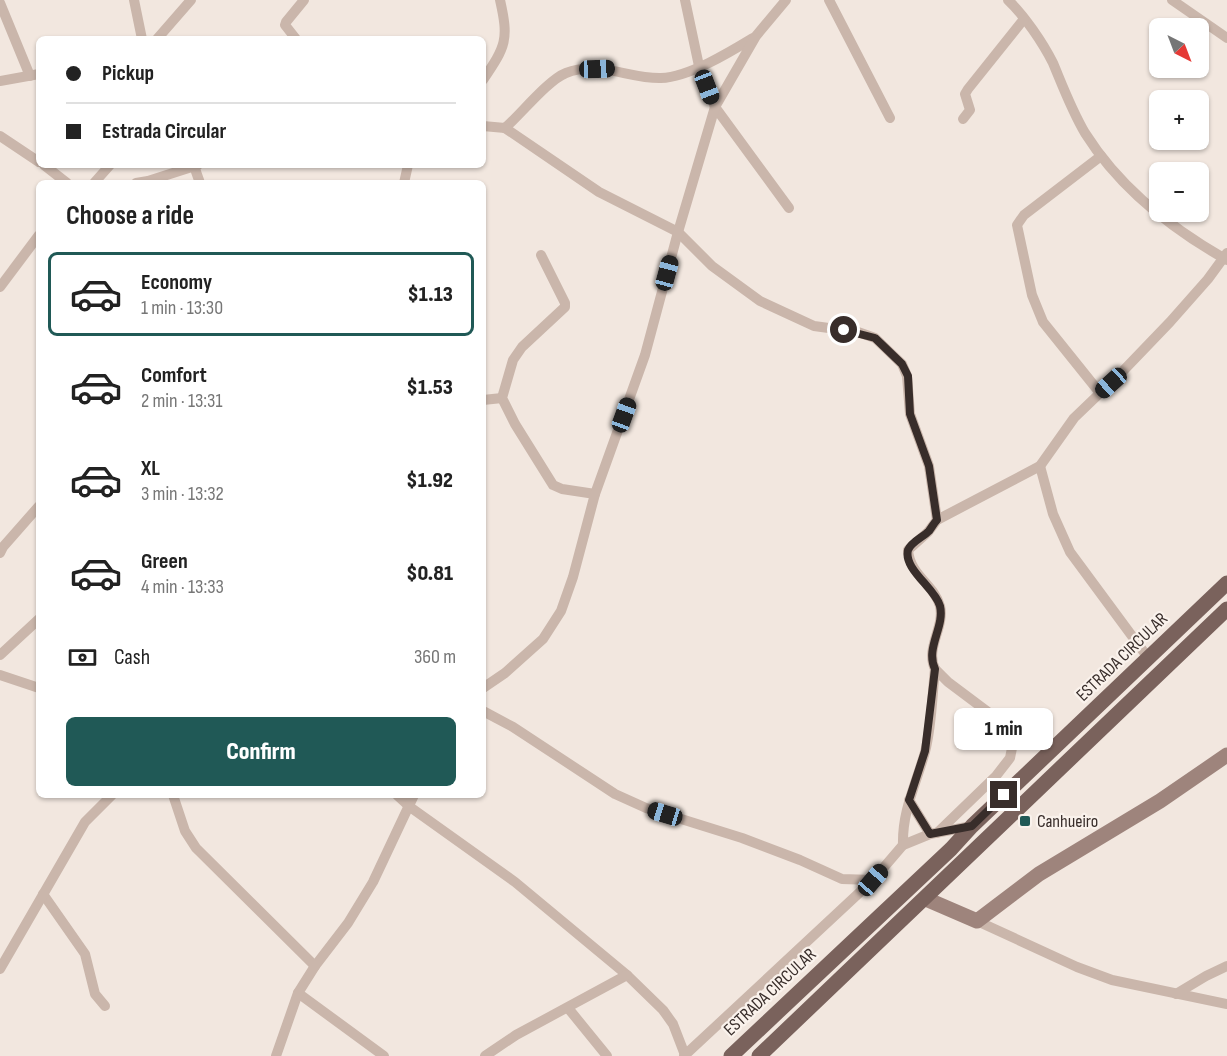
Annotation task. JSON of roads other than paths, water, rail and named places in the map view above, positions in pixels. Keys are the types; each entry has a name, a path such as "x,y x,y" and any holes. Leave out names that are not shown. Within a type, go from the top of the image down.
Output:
{"main road":[{"name":"ESTRADA CIRCULAR","path":"731,1056 951,849 972,826 1227,583"},
{"path":"759,1056 1227,609"}],"street":[{"path":"134,0 141,36"},
{"path":"161,36 191,0"},
{"path":"294,36 285,25 304,0"},
{"path":"486,76 497,60 506,39 505,19 500,0"},
{"path":"685,0 699,66 715,108 789,208"},
{"path":"486,686 505,673 543,639 561,611 573,577 595,494 645,355 715,108 756,36 786,0"},
{"path":"829,0 891,118"},
{"path":"933,833 996,776 1010,758 1012,748 1006,734 992,715 948,682 935,669 932,662 932,651 941,616 939,603 914,570 908,550 928,532 937,520 1040,466 1074,418 1170,322 1226,257 1201,245 1157,212 1133,191 1101,156 1085,133 1052,61 1024,19 1008,0"},
{"path":"1172,0 1227,38"},
{"path":"0,3 34,75 0,81"},
{"path":"963,119 970,110 965,94 968,89 1024,19"},
{"path":"505,128 551,82 566,73 610,69 659,78 677,77 730,52 756,36"},
{"path":"486,126 505,128 599,192 678,232 712,266 760,301 814,326 858,332 875,338 902,364 908,376 910,414 929,466 937,520"},
{"path":"0,136 36,160"},
{"path":"1100,393 1043,322 1032,295 1017,225 1024,215 1101,156"},
{"path":"48,168 64,180"},
{"path":"97,180 107,168"},
{"path":"147,180 189,168"},
{"path":"0,287 36,239"},
{"path":"541,255 565,303 565,308 522,347 513,360 502,398 515,424 553,485 562,489 595,494"},
{"path":"486,400 502,398"},
{"path":"1040,466 1053,514 1070,552 1149,659"},
{"path":"0,554 3,547 36,509"},
{"path":"0,655 36,623"},
{"path":"903,845 903,826 909,800 925,751 935,669"},
{"path":"0,676 36,687"},
{"path":"486,713 513,727 615,794 645,808 742,838 842,879 873,880"},
{"path":"977,921 1039,874 1160,801 1227,755"},
{"path":"0,969 84,822 109,798"},
{"path":"174,798 185,831 196,848 315,966"},
{"path":"400,798 515,882 627,975 673,1024 684,1056 873,880 903,845 933,833 972,826"},
{"path":"276,1056 298,993 315,966 348,923 373,882 413,798"},
{"path":"909,800 933,833"},
{"path":"842,879 851,900"},
{"path":"43,894 85,954 95,994 105,1006"},
{"path":"926,898 1077,967 1112,980 1227,1004"},
{"path":"1176,994 1227,966"},
{"path":"485,1056 516,1035 627,975"},
{"path":"298,993 384,1056"},
{"path":"568,1008 607,1056"}],"place":[{"name":"Canhueiro","path":"1025,821"}]}
